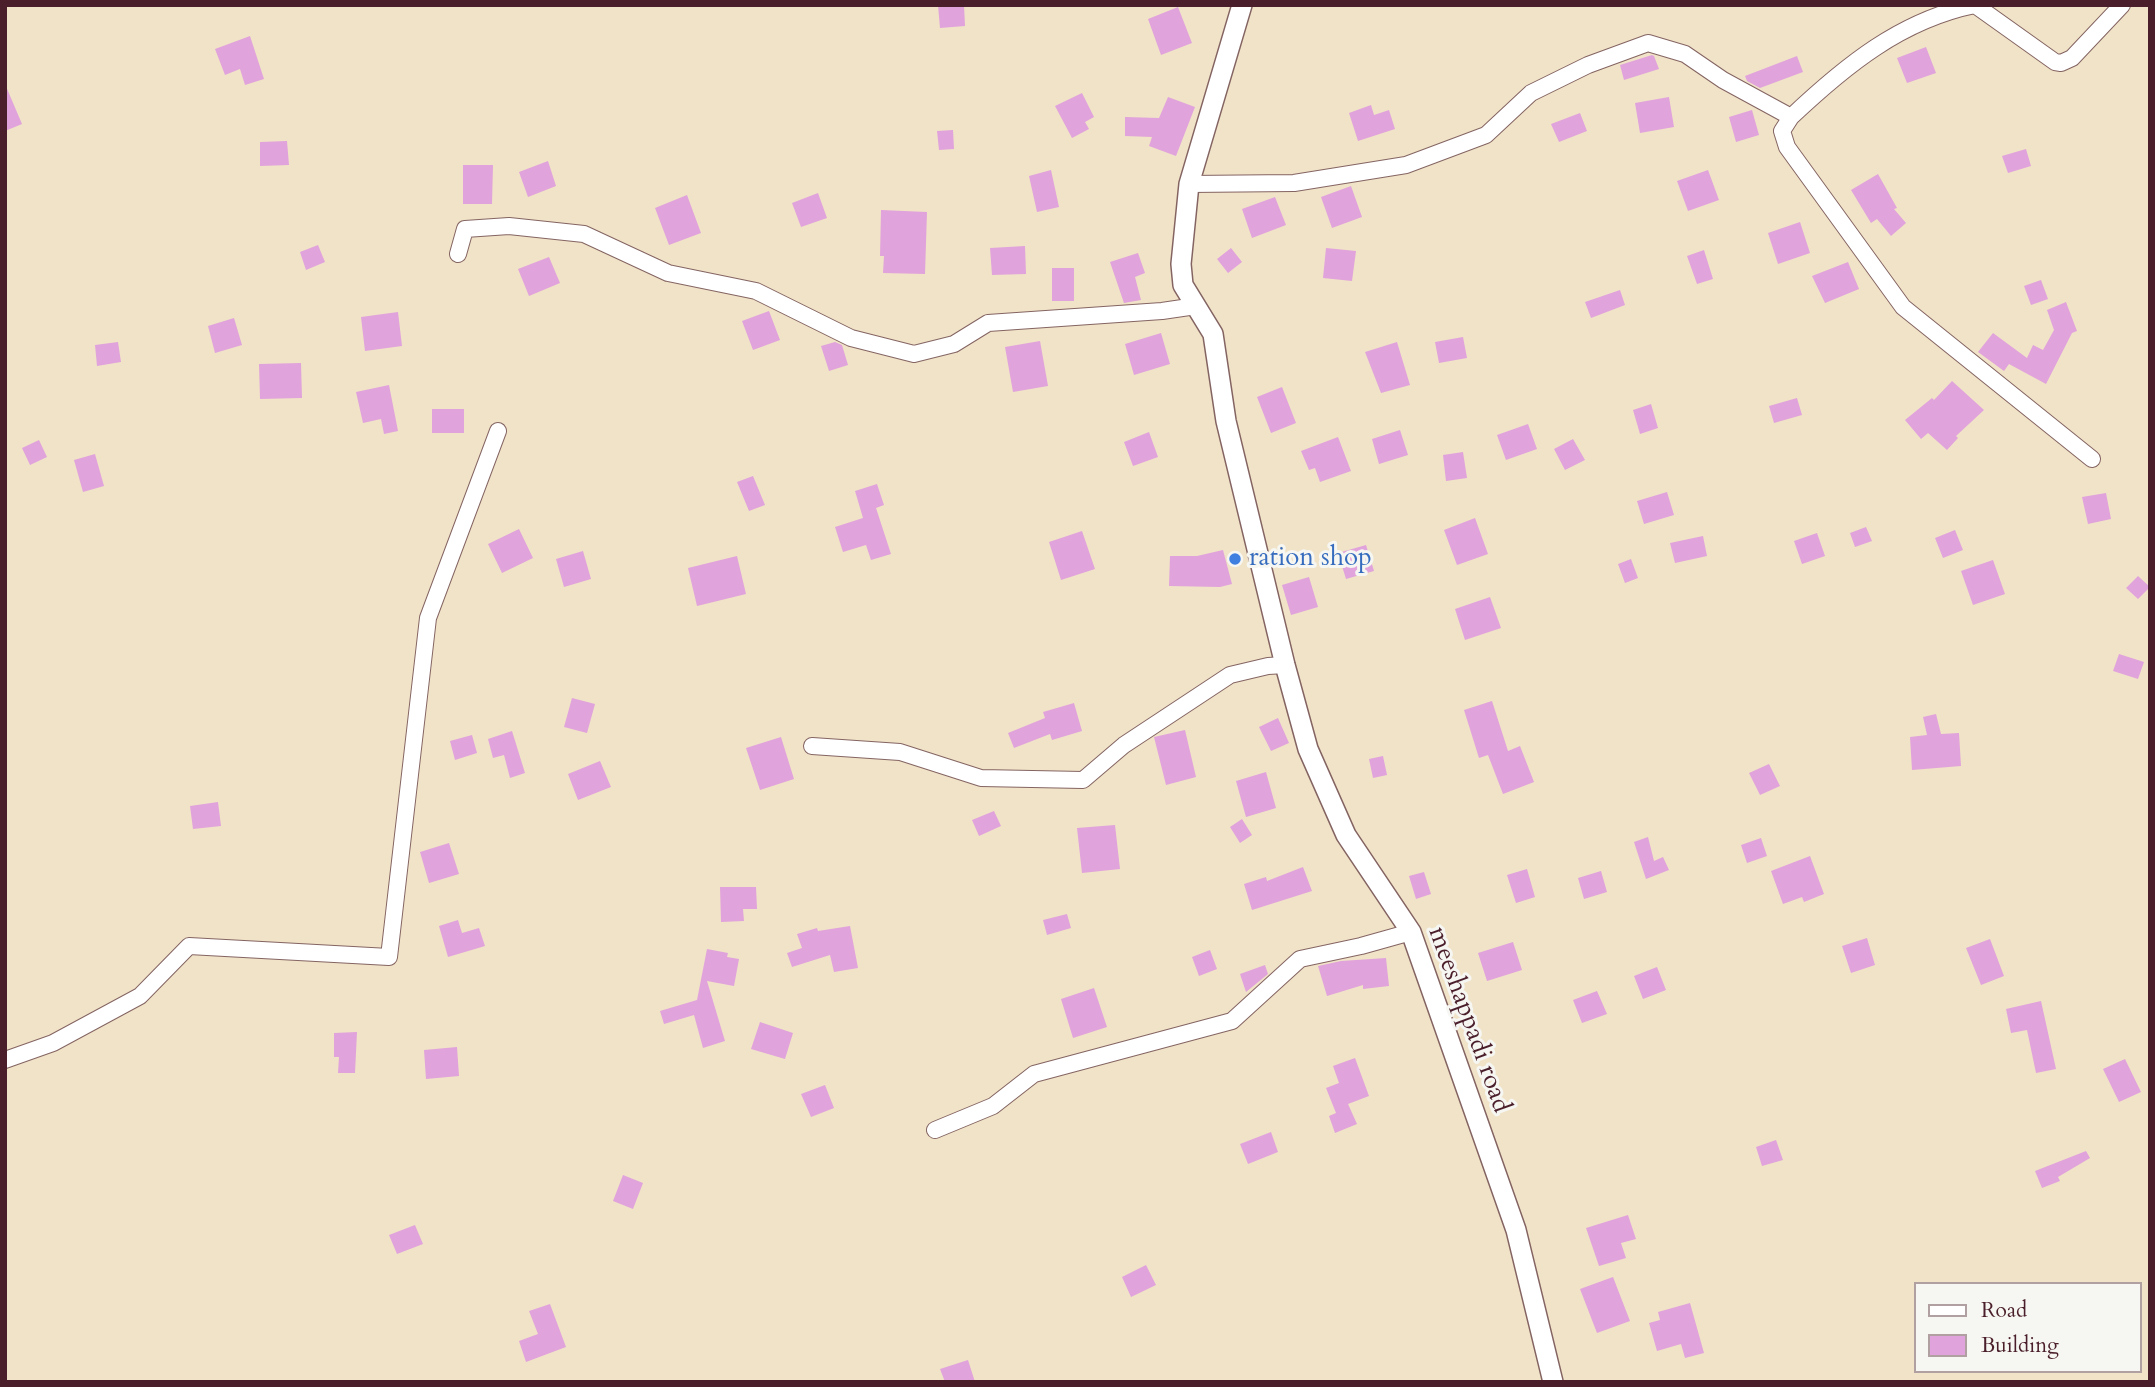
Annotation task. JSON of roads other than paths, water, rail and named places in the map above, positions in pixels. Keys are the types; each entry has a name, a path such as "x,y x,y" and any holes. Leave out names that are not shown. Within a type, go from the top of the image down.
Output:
{"street":[{"name":"meeshappadi road","path":"1242,5 1189,184 1181,264 1183,285 1213,334 1226,421 1308,749 1346,835 1411,932 1516,1230 1553,1382"},
{"path":"2092,460 1903,307 1787,147 1783,131 1791,117 1841,71 1900,32 1942,13 1975,5 2055,62 2061,63 2072,58 2122,5"},
{"path":"1189,184 1294,183 1406,165 1486,135 1531,93 1588,65 1648,43 1685,54 1723,80 1791,117"},
{"path":"458,254 465,229 509,226 584,234 668,273 756,291 851,338 914,354 954,344 988,323 1162,312 1196,306"},
{"path":"5,1060 53,1043 141,996 189,946 389,957 428,618 498,431"},
{"path":"812,746 900,752 981,778 1083,780 1124,745 1230,676 1268,666 1285,665"},
{"path":"935,1130 993,1106 1034,1074 1232,1021 1300,959 1411,932"}],"place":[{"name":"ration shop","path":"1235,559"}]}
